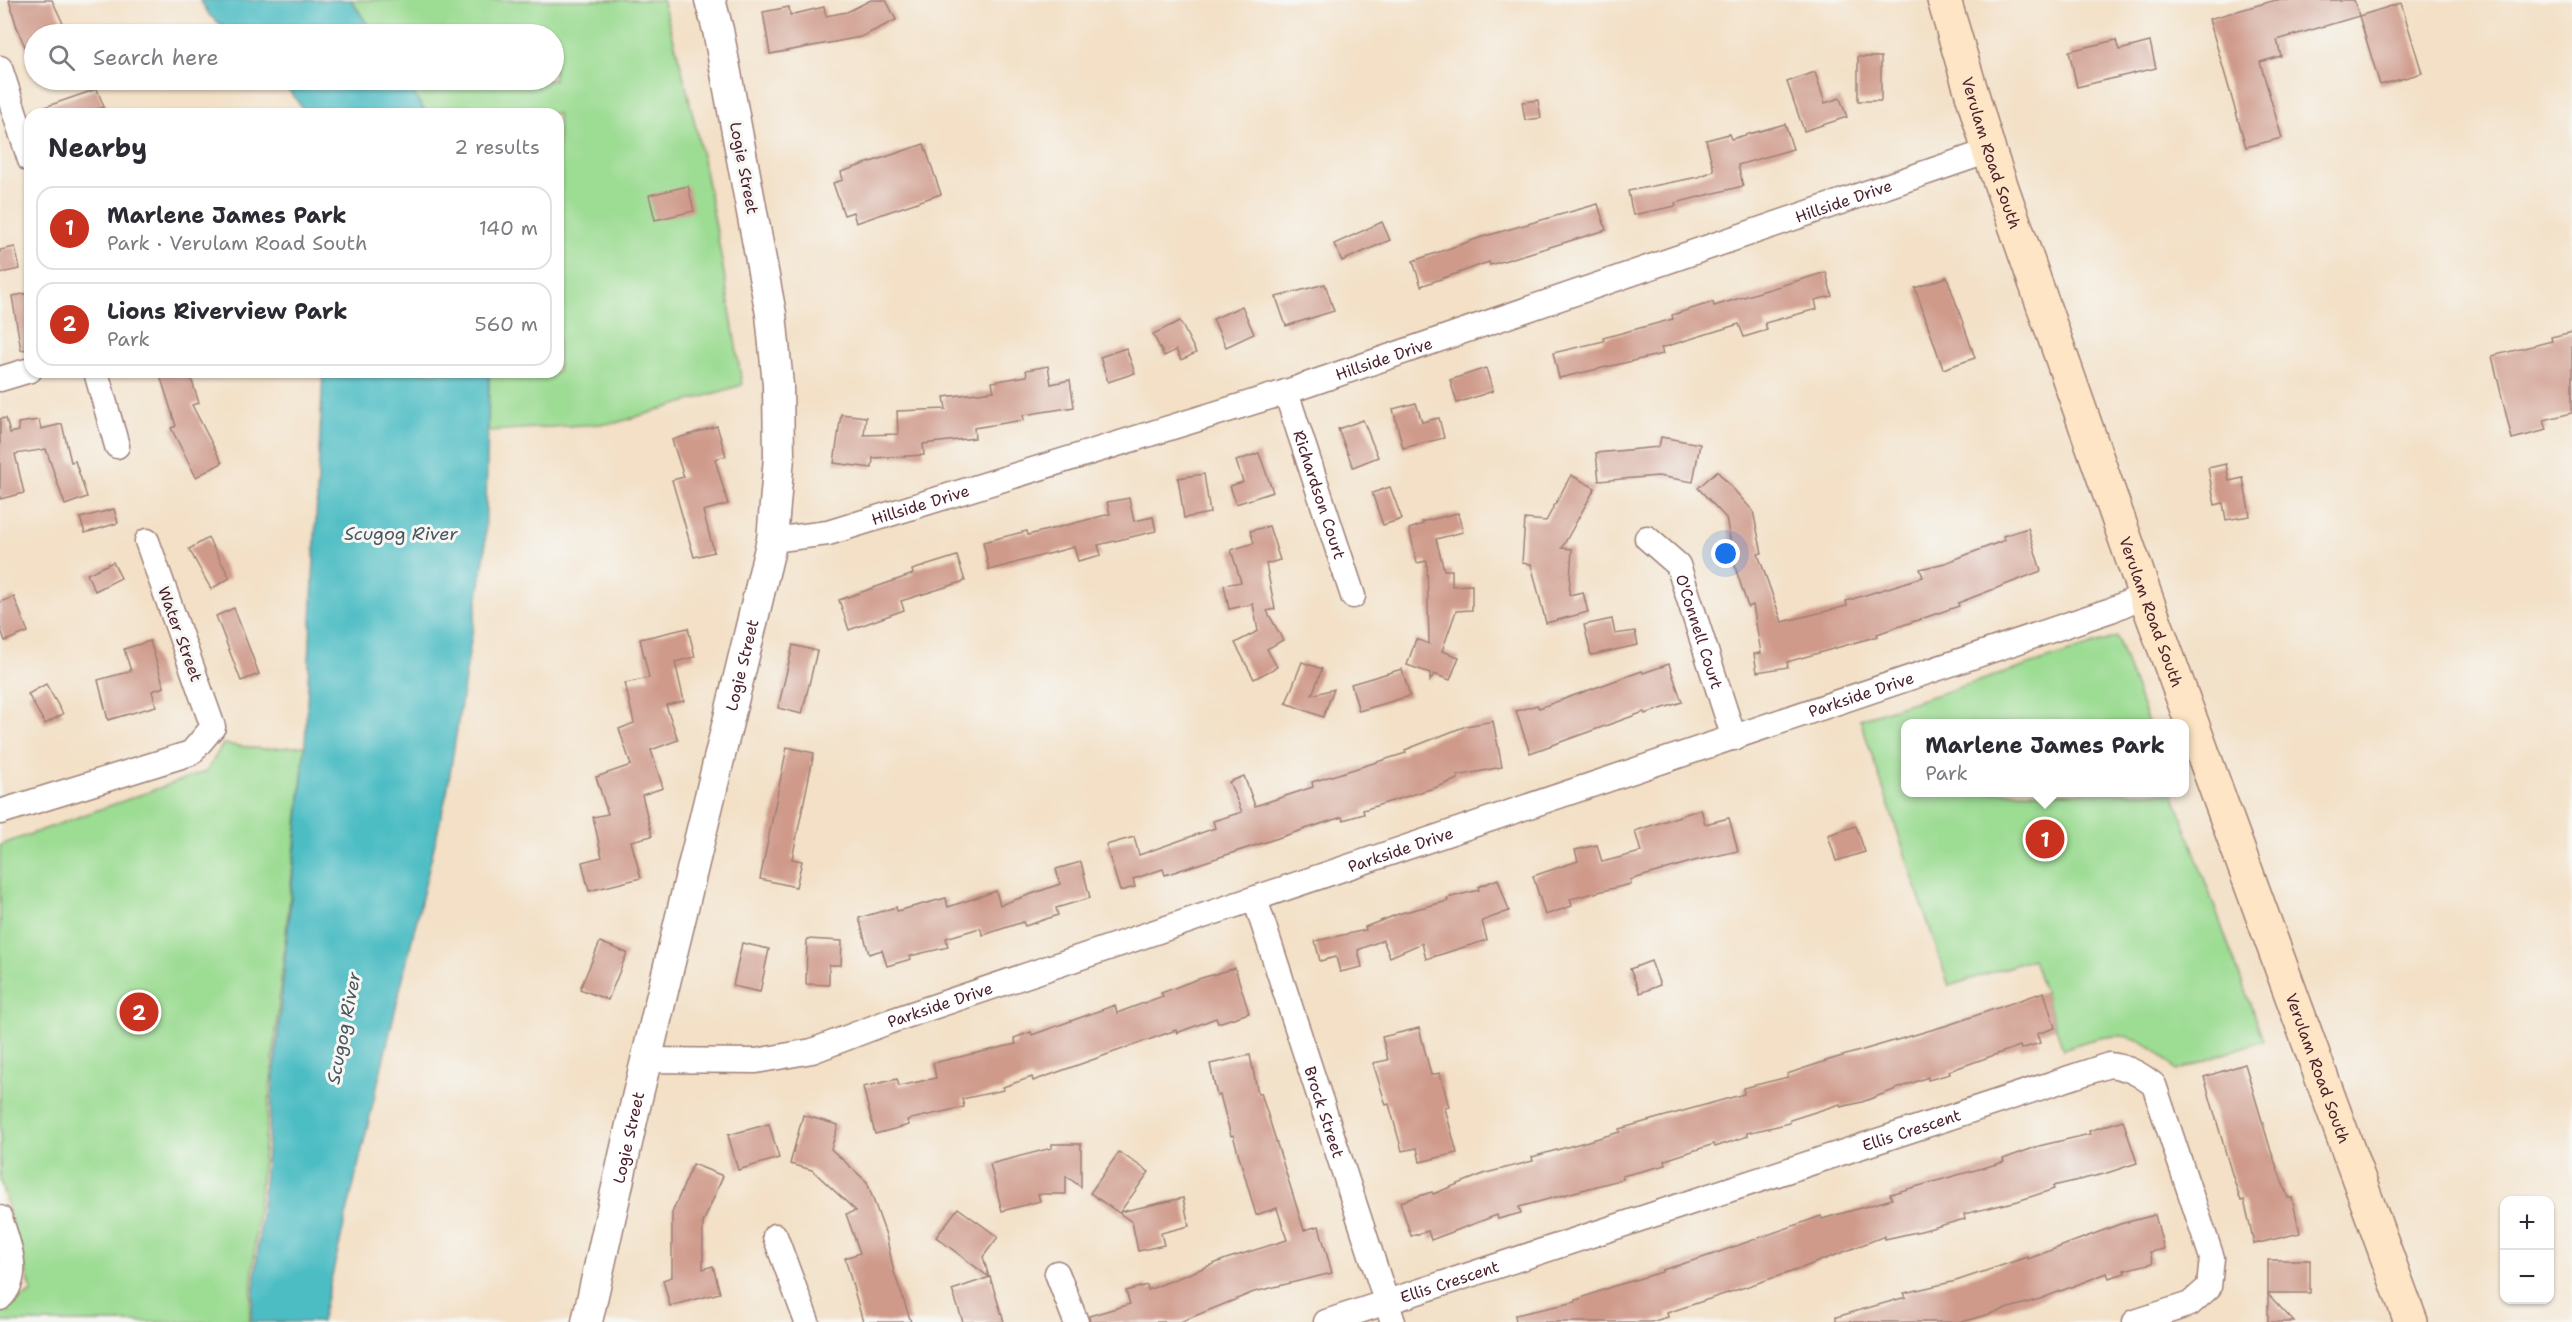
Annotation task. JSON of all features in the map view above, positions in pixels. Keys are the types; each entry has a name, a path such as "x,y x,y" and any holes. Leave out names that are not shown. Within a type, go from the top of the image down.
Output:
{"main road":[{"name":"Verulam Road South","path":"1944,0 1989,151 2145,596 2411,1322"}],"street":[{"name":"Logie Street","path":"587,1322 647,1060 772,540 779,457 778,385 771,314 720,42 710,0"},
{"path":"0,68 24,142"},
{"name":"Hillside Drive","path":"772,540 828,533 1286,392 1989,151"},
{"path":"0,379 24,372"},
{"path":"98,378 117,446"},
{"name":"Richardson Court","path":"1286,392 1353,596"},
{"name":"O'Connell Court","path":"1647,538 1678,565 1734,738"},
{"name":"Water Street","path":"0,812 191,753 213,727 147,541"},
{"name":"Parkside Drive","path":"647,1060 756,1061 812,1051 888,1022 1734,738 2111,610 2145,596"},
{"name":"Brock Street","path":"1255,899 1390,1312"},
{"name":"Ellis Crescent","path":"1326,1322 1390,1312 2109,1065 2122,1066 2138,1072 2154,1085 2212,1258 2209,1287 2190,1304 2135,1322"},
{"path":"0,1218 14,1261 2,1296"},
{"path":"775,1236 807,1322"},
{"path":"1058,1273 1076,1322"}],"green space":[{"path":"351,0 662,0 688,95 709,191 742,385 616,423 488,431 489,378 564,378 564,108 423,108 411,90 564,90 564,24 367,24"},
{"path":"2117,637 2147,719 1901,719 1901,797 2174,797 2263,1040 2176,1071 2149,1046 2124,1036 2111,1036 2063,1049 2033,959 1949,986 1860,719"},
{"path":"223,744 262,749 305,746 257,1218 249,1322 0,1322 0,1313 32,1292 0,1179 0,845 207,771"}],"water":[{"path":"200,0 351,0 367,24 220,24 210,16"},
{"path":"289,90 411,90 423,108 302,108"},
{"name":"Scugog River","path":"323,378 489,378 485,552 447,792 321,1322 251,1322 305,746"}],"building":[{"path":"9,0 52,0 63,24 24,24 24,44"},
{"path":"871,0 886,0 896,20 861,37 770,54 763,12 789,7 790,15 824,7 826,16 847,12"},
{"path":"2276,0 2354,0 2359,16 2277,40 2281,56 2260,62 2282,138 2246,147 2209,19"},
{"path":"2401,3 2422,73 2380,85 2359,16"},
{"path":"2116,40 2119,50 2150,42 2156,68 2077,87 2069,51"},
{"path":"1858,57 1881,57 1881,101 1858,101"},
{"path":"1815,72 1825,103 1840,98 1847,117 1804,131 1787,82"},
{"path":"94,90 97,90 104,107 101,108 42,108"},
{"path":"1538,100 1541,118 1525,120 1522,102"},
{"path":"1785,124 1793,149 1738,165 1743,186 1675,203 1676,206 1633,215 1628,191 1698,177 1714,171 1706,140 1729,134 1731,139"},
{"path":"924,144 941,194 856,223 853,212 844,215 833,183 843,180 841,172"},
{"path":"688,186 694,211 655,220 649,195"},
{"path":"1598,204 1606,230 1490,265 1489,262 1421,286 1413,261 1482,237"},
{"path":"1382,222 1390,240 1342,261 1334,244"},
{"path":"15,247 20,269 0,273 0,250"},
{"path":"1826,272 1832,296 1815,300 1817,309 1765,323 1767,330 1744,337 1739,324 1661,348 1663,354 1559,378 1553,353 1604,341 1603,338 1673,319 1672,315 1713,302 1714,306"},
{"path":"1947,277 1975,358 1943,369 1915,288"},
{"path":"1325,284 1334,311 1286,326 1276,297"},
{"path":"24,294 24,350 21,350 12,296"},
{"path":"1242,306 1254,334 1226,347 1213,319"},
{"path":"1180,321 1196,353 1181,360 1176,350 1164,356 1153,334"},
{"path":"2572,332 2572,413 2544,420 2547,430 2512,439 2492,356 2552,341 2551,337"},
{"path":"1126,348 1135,373 1108,382 1100,357"},
{"path":"1048,366 1051,384 1070,380 1074,407 1023,415 1024,420 974,428 975,438 923,444 924,455 873,458 872,468 834,463 841,414 866,417 864,435 898,434 897,411 946,409 944,397 994,391 992,382 1027,376 1026,370"},
{"path":"1486,368 1493,391 1457,403 1450,380"},
{"path":"161,378 191,378 199,403 192,405 222,463 196,477 171,428 176,426"},
{"path":"1416,403 1422,422 1439,418 1444,438 1403,448 1393,409"},
{"path":"6,418 10,433 19,431 18,423 39,420 41,429 62,424 71,462 75,461 87,497 65,505 46,449 15,454 24,493 0,499 0,419"},
{"path":"1363,420 1378,457 1353,467 1338,429"},
{"path":"717,426 726,456 715,459 728,504 703,511 714,552 694,557 672,480 684,477 672,440"},
{"path":"1661,437 1700,444 1693,482 1658,476 1599,481 1596,453 1659,447"},
{"path":"1259,453 1273,492 1236,504 1230,486 1243,482 1236,461"},
{"path":"2226,464 2229,481 2243,478 2250,516 2226,520 2223,503 2215,505 2208,468"},
{"path":"1717,471 1753,511 1762,553 1758,554 1782,622 1847,606 1846,601 1923,577 1920,569 1945,563 2005,540 2003,536 2028,528 2041,571 1958,603 1959,606 1877,634 1878,636 1787,662 1788,667 1757,672 1754,654 1761,653 1753,605 1748,607 1736,570 1726,518 1698,488"},
{"path":"1204,474 1210,513 1184,518 1178,478"},
{"path":"1571,475 1595,488 1562,548 1572,549 1569,595 1583,592 1588,612 1546,623 1531,564 1522,563 1525,519 1546,521"},
{"path":"1390,487 1402,519 1383,525 1372,493"},
{"path":"1129,498 1134,521 1153,517 1156,531 1098,545 1101,555 1078,561 1074,547 989,570 983,542 1027,531 1028,535 1110,514 1107,502"},
{"path":"114,509 118,523 85,533 80,518"},
{"path":"1458,513 1463,532 1436,539 1444,570 1452,570 1452,586 1472,585 1472,610 1456,611 1442,651 1459,657 1450,680 1434,674 1430,681 1430,673 1407,665 1416,639 1429,644 1427,561 1417,563 1409,529 1423,524 1422,522"},
{"path":"1269,526 1280,560 1266,564 1275,609 1267,611 1283,640 1267,649 1277,667 1254,679 1235,643 1258,631 1253,604 1229,609 1224,585 1241,582 1231,550 1254,543 1250,531"},
{"path":"208,538 230,578 211,589 189,549"},
{"path":"957,556 965,581 901,601 904,610 849,630 839,600 913,574 912,570"},
{"path":"113,562 121,578 95,591 87,574"},
{"path":"14,597 28,632 5,641 0,627 0,602"},
{"path":"234,608 259,674 241,681 216,616"},
{"path":"1612,619 1615,634 1635,631 1638,645 1591,655 1584,625"},
{"path":"688,628 695,657 675,662 684,701 666,705 678,740 651,750 663,788 642,795 652,836 631,841 641,878 589,891 582,862 602,857 593,817 608,814 596,777 631,765 619,729 634,723 625,683 649,678 640,639"},
{"path":"150,641 164,687 152,691 156,706 108,720 98,680 131,671 124,649"},
{"path":"793,645 817,651 802,714 778,708"},
{"path":"1302,662 1322,669 1312,695 1334,689 1323,717 1286,703"},
{"path":"1669,664 1682,702 1645,714 1644,712 1530,753 1516,711 1537,705 1539,708 1642,671 1643,673"},
{"path":"1402,669 1410,696 1359,711 1351,684"},
{"path":"46,684 63,714 45,724 28,694"},
{"path":"1493,721 1502,767 1457,776 1458,779 1437,787 1363,810 1364,814 1343,820 1342,817 1165,875 1163,869 1133,879 1135,887 1120,891 1106,845 1134,837 1139,855 1215,828 1213,821 1242,812 1229,782 1244,776 1255,806 1313,787 1312,782 1406,753 1405,750 1466,726"},
{"path":"787,747 814,753 792,859 802,861 796,887 760,879"},
{"path":"1701,809 1705,824 1729,818 1738,851 1694,861 1630,880 1631,884 1570,899 1572,906 1545,915 1533,876 1578,861 1575,850 1597,845 1602,862 1641,852 1635,831"},
{"path":"1856,826 1865,852 1836,861 1828,835"},
{"path":"1081,862 1090,898 1056,908 1058,915 1025,926 1023,922 983,935 980,928 946,938 948,947 910,956 911,959 887,966 882,950 869,954 859,918 896,907 897,911 946,898 948,907 996,891 1000,905 1060,884 1056,869"},
{"path":"1498,879 1509,911 1482,921 1487,940 1426,959 1422,943 1390,957 1383,940 1358,950 1362,967 1340,972 1336,957 1320,961 1315,941 1366,930 1365,927 1401,913 1479,890 1478,887"},
{"path":"807,939 842,941 841,965 829,965 829,985 806,984"},
{"path":"600,942 627,953 608,1000 580,989"},
{"path":"742,943 769,949 760,992 733,986"},
{"path":"1651,961 1660,985 1640,993 1630,969"},
{"path":"1235,968 1249,1013 1218,1023 1216,1018 1033,1081 1032,1077 1003,1087 1004,1090 962,1099 964,1107 907,1120 909,1125 875,1134 863,1087 897,1079 899,1086 936,1078 933,1063 1016,1044 1014,1038 1031,1032 1032,1035 1115,1005 1117,1013 1163,996 1161,993 1195,980"},
{"path":"2044,992 2055,1028 2037,1034 2040,1043 2021,1049 2020,1046 1949,1071 1950,1074 1928,1080 1928,1077 1862,1102 1841,1107 1840,1104 1790,1120 1790,1123 1747,1133 1748,1136 1715,1147 1714,1144 1665,1160 1666,1165 1622,1176 1623,1179 1519,1207 1521,1213 1498,1219 1497,1215 1431,1240 1428,1231 1411,1236 1400,1202 1432,1192 1433,1194 1486,1173 1533,1161 1532,1157 1620,1132 1619,1129 1744,1094 1743,1088 1788,1077 1787,1074 1829,1060 1948,1025"},
{"path":"1419,1028 1431,1075 1440,1073 1449,1107 1445,1108 1457,1153 1420,1162 1417,1148 1402,1151 1389,1104 1386,1105 1373,1063 1388,1060 1382,1037"},
{"path":"1250,1055 1258,1094 1261,1093 1304,1230 1319,1226 1332,1273 1254,1292 1180,1322 1090,1322 1089,1316 1130,1304 1126,1291 1147,1285 1148,1290 1226,1259 1287,1240 1277,1208 1256,1215 1220,1095 1217,1096 1210,1064"},
{"path":"2245,1064 2271,1151 2288,1198 2292,1198 2300,1233 2254,1244 2244,1200 2241,1201 2231,1171 2204,1077"},
{"path":"803,1115 838,1125 831,1149 867,1182 886,1235 894,1272 911,1322 863,1322 845,1258 860,1253 846,1214 856,1211 812,1170 790,1164"},
{"path":"2123,1120 2137,1163 2104,1174 2053,1186 2054,1189 2018,1201 1964,1214 1965,1219 1885,1239 1885,1236 1794,1271 1667,1313 1668,1317 1651,1322 1516,1322 1515,1315 1576,1302 1576,1300 1611,1287 1662,1272 1662,1270 1821,1216 1822,1219 1892,1199 1890,1194 2004,1162 2003,1159 2039,1146 2090,1134 2089,1131"},
{"path":"769,1124 779,1158 738,1170 728,1135"},
{"path":"1052,1144 1081,1144 1081,1187 1066,1176 1066,1194 1038,1194 1040,1201 1002,1211 990,1164 1052,1148"},
{"path":"1119,1152 1149,1172 1120,1212 1183,1198 1189,1226 1161,1233 1164,1245 1138,1251 1132,1222 1090,1193"},
{"path":"693,1164 723,1176 703,1223 703,1269 713,1266 720,1293 670,1306 663,1280 672,1277 672,1213"},
{"path":"958,1208 998,1237 983,1257 989,1277 936,1237"},
{"path":"2155,1215 2164,1249 2150,1252 2153,1263 2124,1270 2125,1273 2109,1278 2107,1273 2040,1299 1962,1322 1836,1322 1836,1317 1906,1297 1904,1293 1956,1281 2027,1257 2028,1259 2120,1224"},
{"path":"2268,1260 2310,1260 2310,1293 2268,1293"},
{"path":"990,1277 1004,1322 963,1322 952,1290"},
{"path":"2268,1294 2294,1322 2268,1322"}],"place":[{"name":"Marlene James Park","path":"2045,839"},
{"name":"Lions Riverview Park","path":"139,1012"}]}
